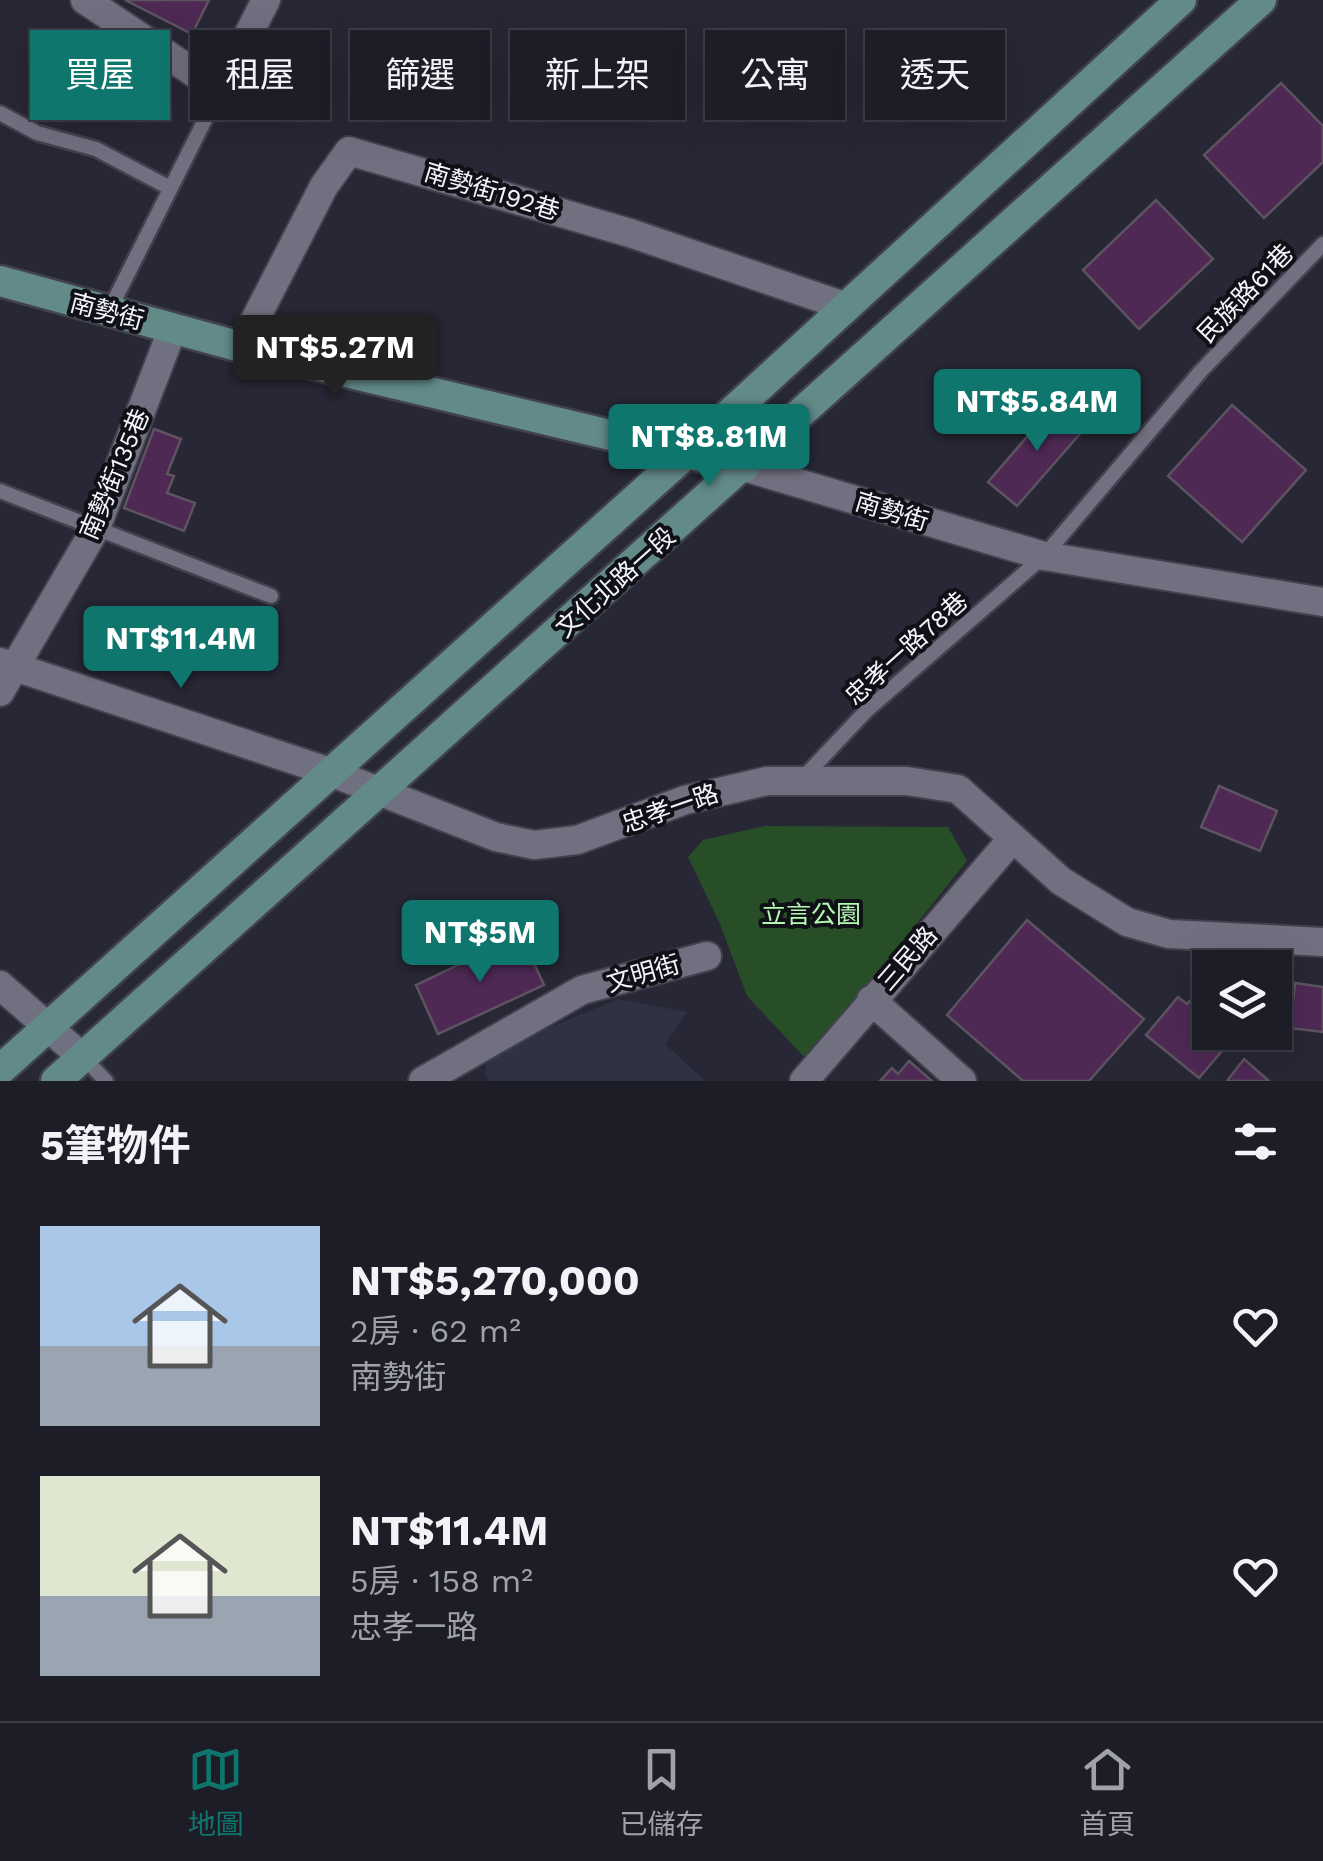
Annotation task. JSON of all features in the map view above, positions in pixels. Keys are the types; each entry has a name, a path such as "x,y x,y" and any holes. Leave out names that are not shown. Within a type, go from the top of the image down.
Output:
{"main road":[{"name":"文化北路一段","path":"0,1070 688,452 1182,0"},
{"name":"文化北路一段","path":"56,1081 1261,0"},
{"name":"南勢街","path":"0,281 241,347 744,466"}],"street":[{"path":"85,0 190,70"},
{"path":"251,30 266,0"},
{"name":"南勢街192巷","path":"241,347 324,186 349,151 630,233 847,307"},
{"name":"南勢街135巷","path":"0,692 6,664 96,528 173,328"},
{"name":"南勢街","path":"744,466 1044,556 1323,602"},
{"name":"忠孝一路","path":"6,664 330,772 496,837 534,846 577,840 735,786 802,779 907,780 958,789 1062,881 1127,922 1170,934 1321,936"},
{"name":"三民路","path":"804,1081 1013,838"},
{"name":"文明街","path":"438,1077 582,990 707,956"},
{"path":"0,985 50,1024 82,1057"},
{"path":"871,1000 962,1081"}],"lane":[{"path":"0,113 38,132 96,149 168,187"},
{"path":"108,313 204,120"},
{"name":"民族路61巷","path":"1044,556 1200,372 1323,244"},
{"path":"0,491 271,596"},
{"name":"忠孝一路78巷","path":"802,779 867,710 1044,556"},
{"path":"82,1057 106,1081"}],"shaded area":[{"path":"618,999 687,1012 665,1044 705,1081 489,1081 486,1058 503,1047"}],"green space":[{"name":"立言公園","path":"765,826 948,827 967,861 807,1060 747,996 720,924 688,857 703,840"}],"building":[{"path":"125,0 209,0 190,33"},
{"path":"1281,83 1323,126 1323,162 1264,218 1204,155"},
{"path":"1156,200 1213,259 1139,329 1083,270"},
{"path":"1057,402 1086,427 1017,506 988,482"},
{"path":"1232,405 1306,470 1242,542 1168,476"},
{"path":"154,429 181,439 167,474 174,476 167,493 195,503 184,531 124,508"},
{"path":"1219,786 1277,811 1260,851 1201,827"},
{"path":"1027,920 1144,1019 1089,1081 1023,1081 947,1015"},
{"path":"521,935 544,985 438,1034 416,985"},
{"path":"1295,983 1323,987 1323,1032 1292,1028"},
{"path":"1178,997 1187,1004 1192,998 1192,1050 1223,1050 1199,1078 1146,1035"},
{"path":"1244,1059 1269,1081 1227,1081"},
{"path":"909,1061 932,1081 880,1081 892,1068 898,1074"}]}
